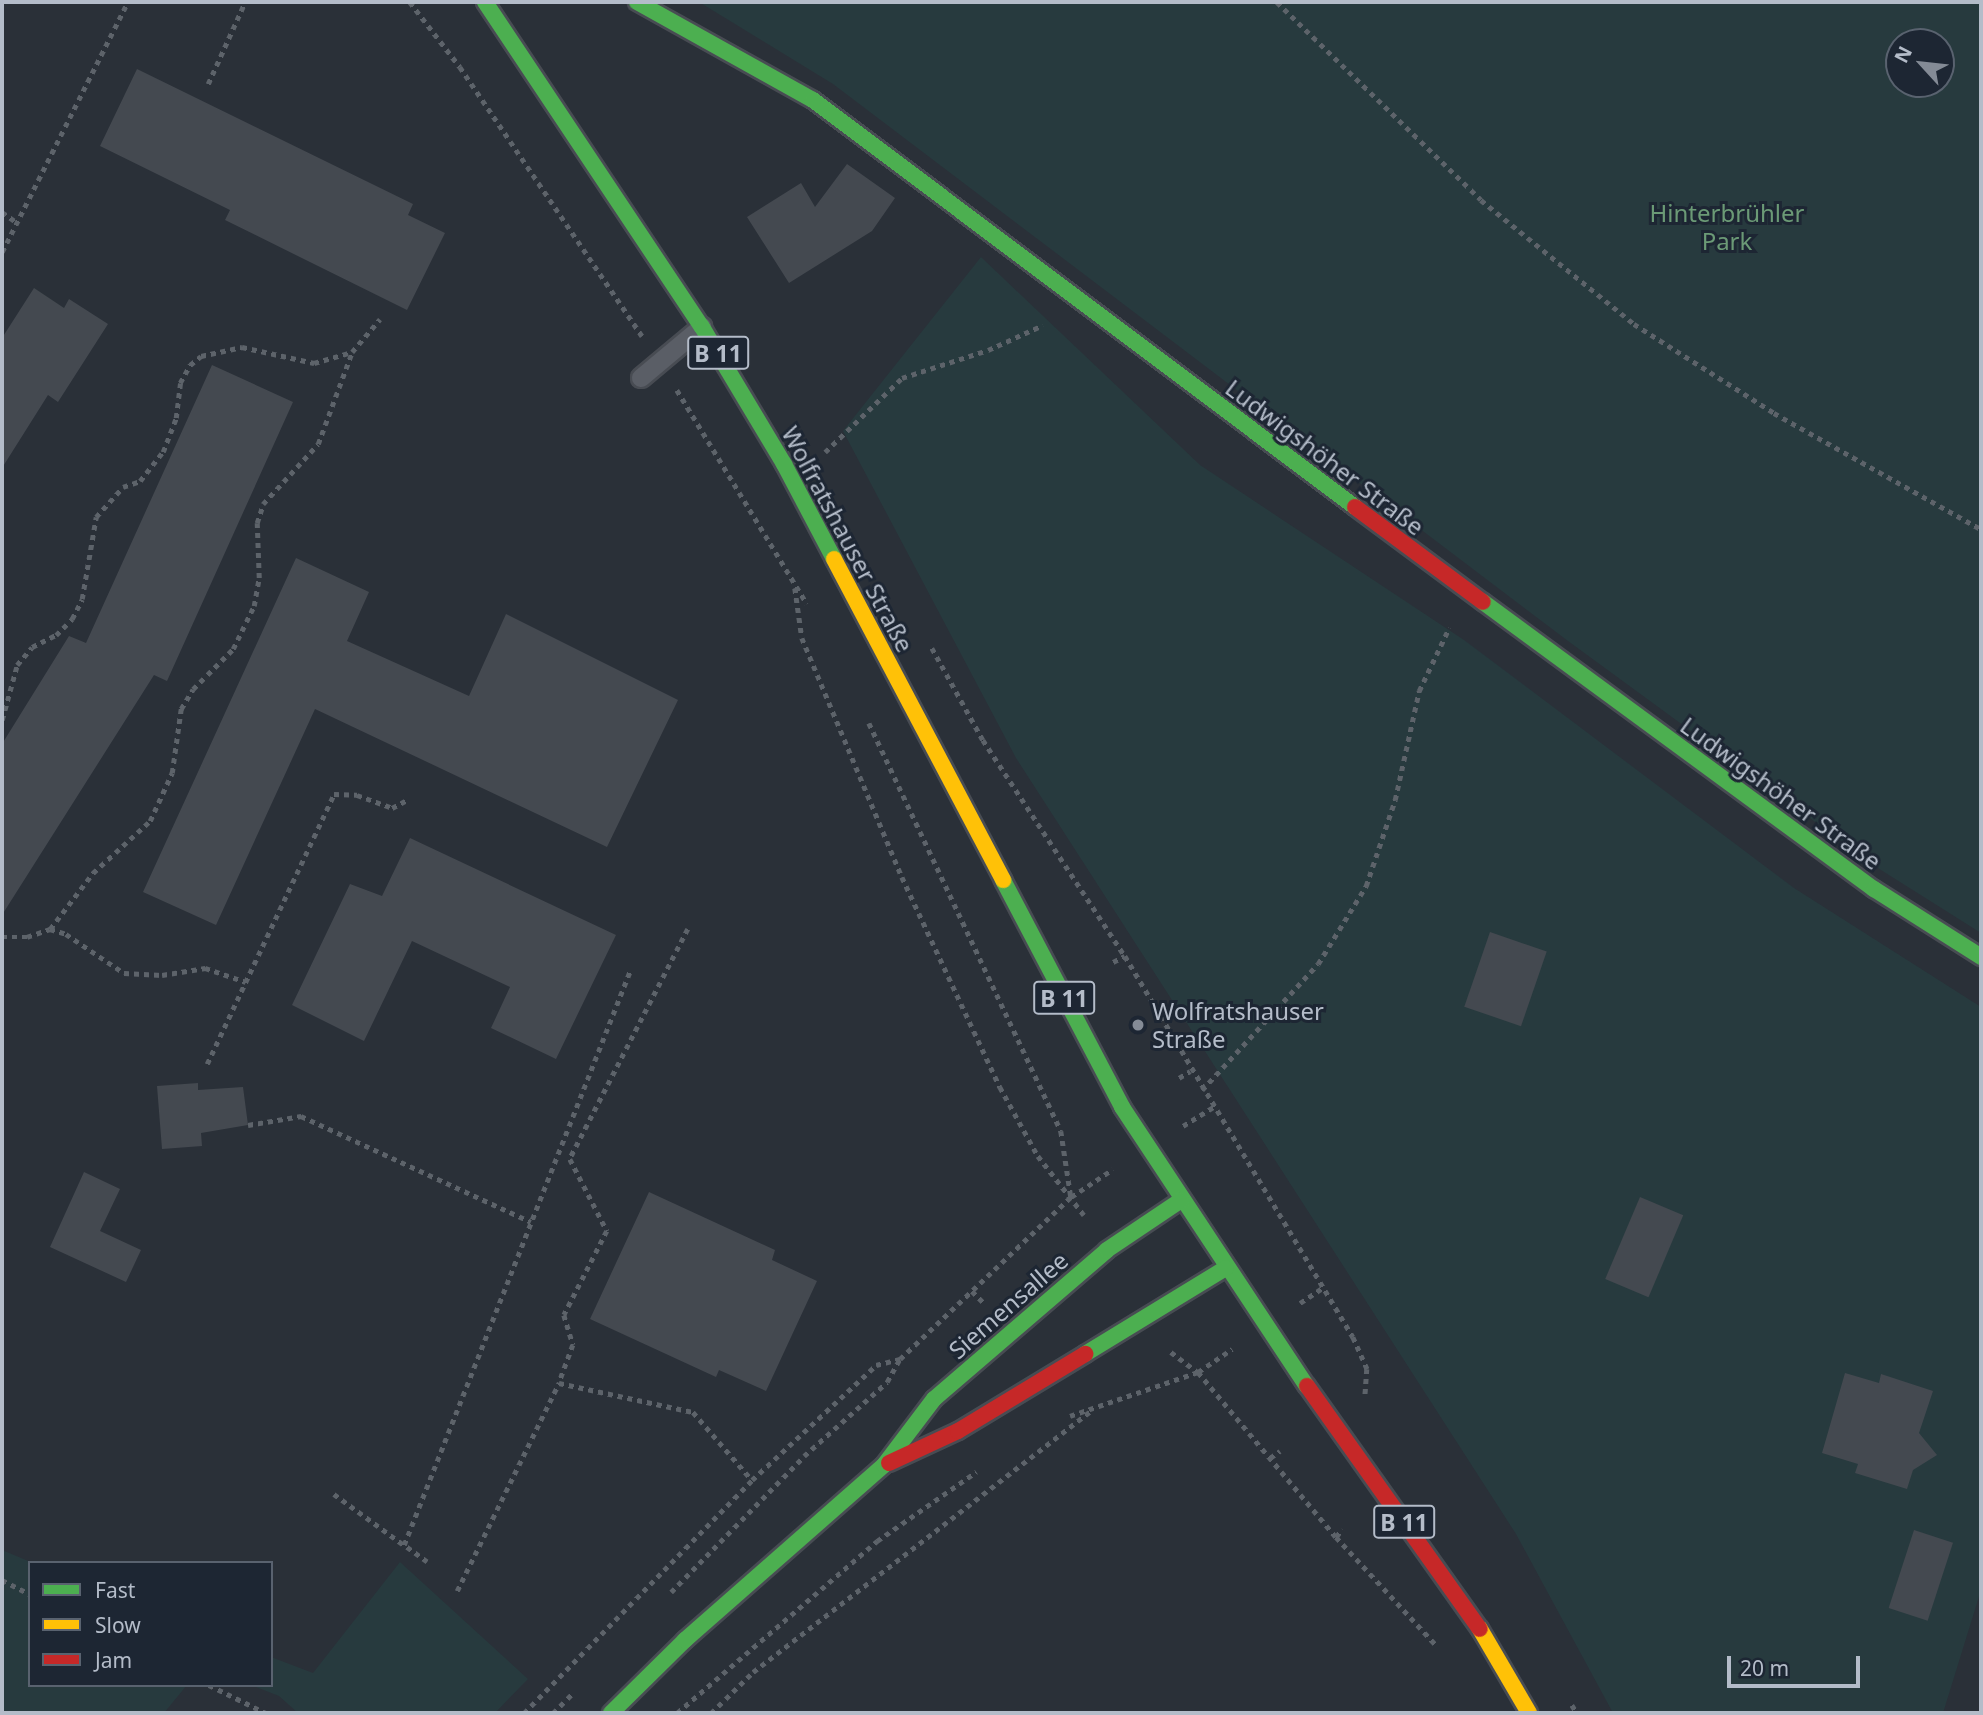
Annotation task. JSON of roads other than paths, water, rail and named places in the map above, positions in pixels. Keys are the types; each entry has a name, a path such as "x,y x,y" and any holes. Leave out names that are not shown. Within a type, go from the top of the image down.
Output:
{"main road":[{"name":"Wolfratshauser Straße","path":"485,2 702,327 785,464 1122,1107 1226,1268 1332,1421 1471,1613 1529,1713"},
{"name":"Ludwigshöher Straße","path":"636,2 813,100 1471,595 1874,889 1981,957"},
{"name":"Siemensallee","path":"611,1713 685,1640 884,1465 934,1399 1107,1250 1181,1200"},
{"name":"Siemensallee","path":"884,1465 958,1431 1226,1268"}],"lane":[{"path":"641,378 702,327"}],"place":[{"name":"Wolfratshauser Straße","path":"1138,1025"}],"park label":[{"name":"Hinterbrühler Park","path":"1727,227"}]}
